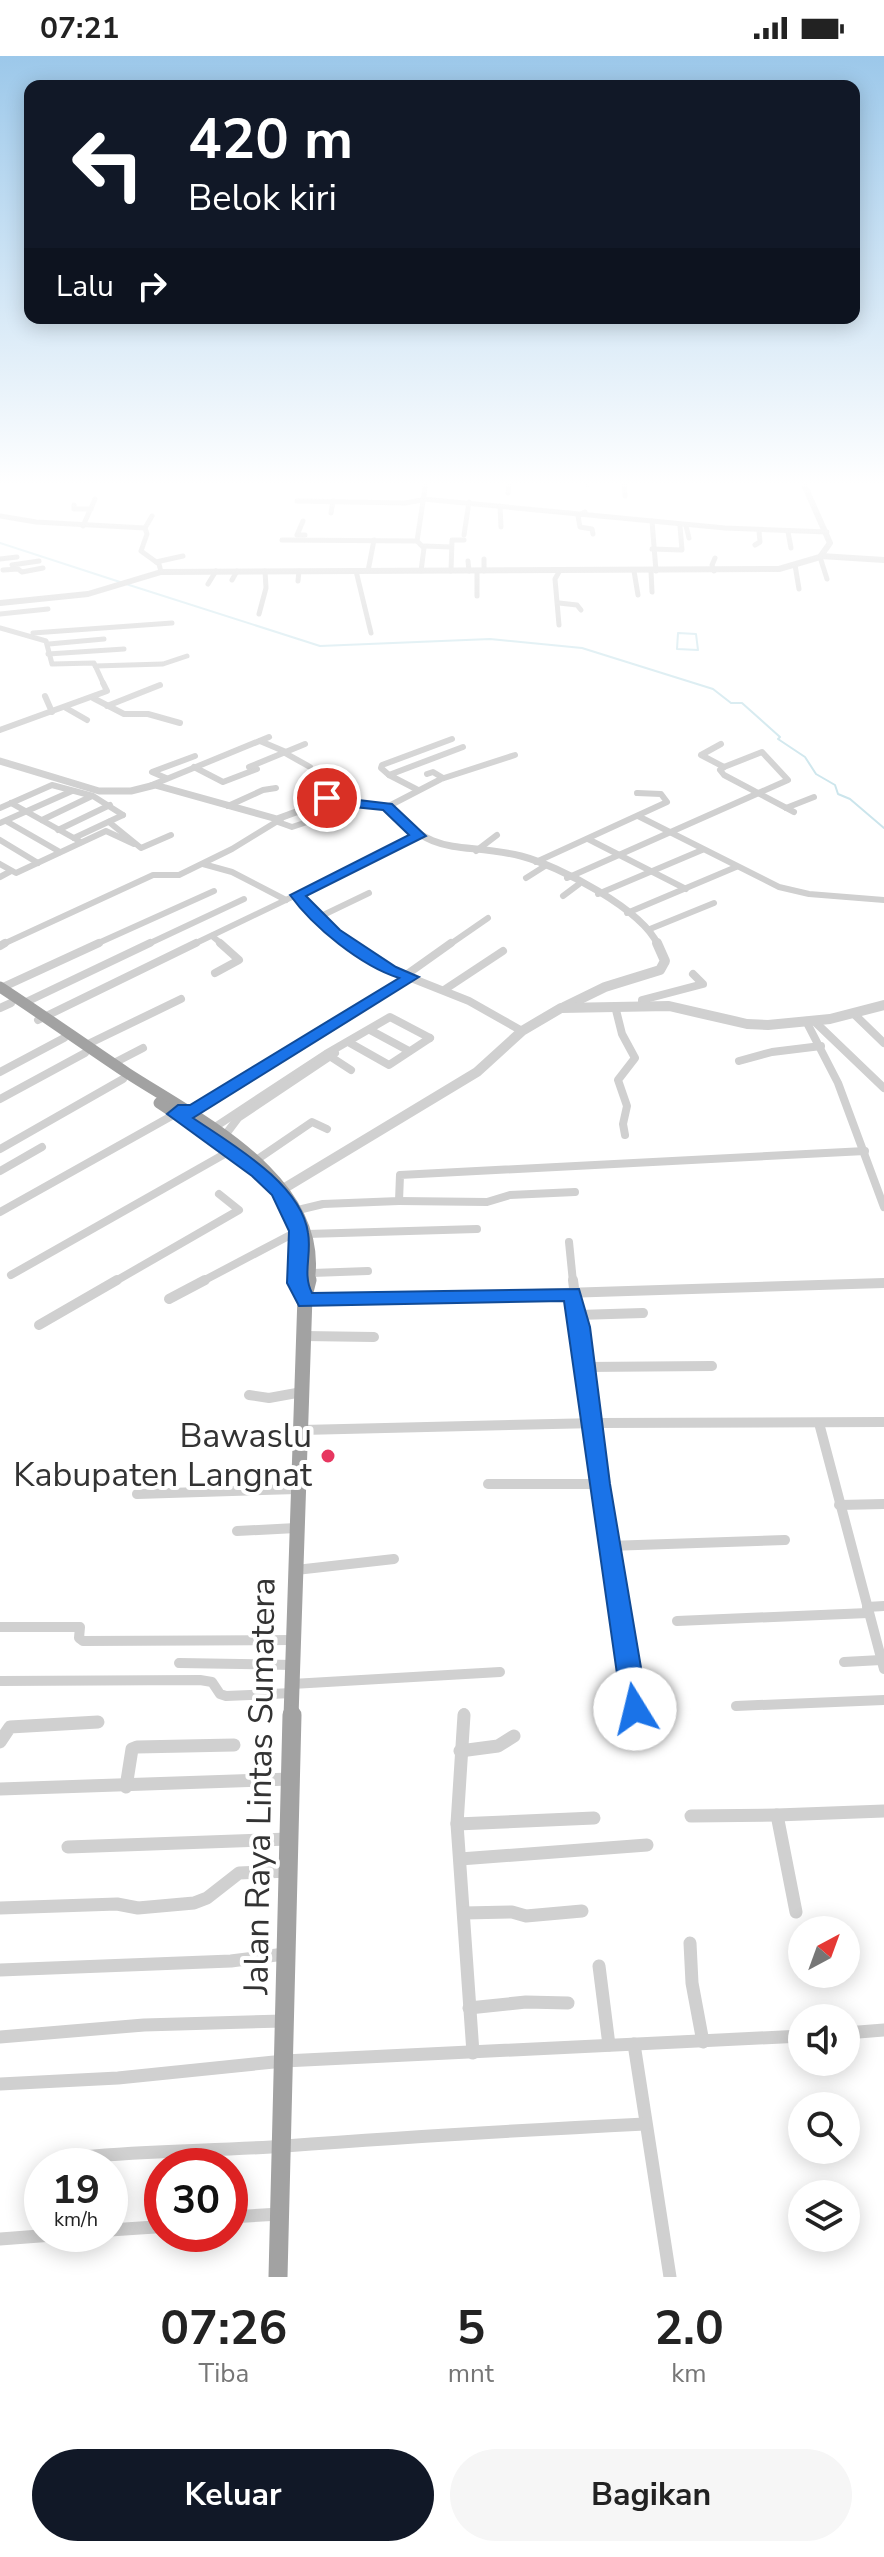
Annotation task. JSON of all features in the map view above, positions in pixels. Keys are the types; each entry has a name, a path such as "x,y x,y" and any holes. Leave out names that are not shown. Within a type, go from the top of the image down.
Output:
{"highway":[{"name":"Jalan Raya Lintas Sumatera","path":"6,997 86,1049 123,1079 211,1129 255,1161 283,1189 298,1210 312,1273 305,1298 302,1430 297,1489 278,2277"},
{"name":"Jalan Raya Lintas Sumatera","path":"41,1018 64,1038 114,1063 183,1112 280,1192 303,1232 297,1283 305,1298"}],"street":[{"path":"0,603 88,594 112,586"},
{"path":"259,614 266,586"},
{"path":"360,586 371,633"},
{"path":"477,586 477,596"},
{"path":"556,586 559,625"},
{"path":"636,586 638,595"},
{"path":"652,586 652,592"},
{"path":"559,603 577,605 581,610"},
{"path":"0,614 48,609"},
{"path":"28,634 172,623"},
{"path":"0,628 28,634 49,644 104,639"},
{"path":"0,730 107,691 90,662 52,664 48,654 49,644"},
{"path":"48,654 124,649"},
{"path":"95,666 163,664 187,656"},
{"path":"107,706 160,685"},
{"path":"45,696 52,712"},
{"path":"93,698 124,714 148,714 180,723"},
{"path":"62,706 87,720"},
{"path":"418,790 389,775 381,768 382,765 452,739"},
{"path":"0,808 52,785 96,793 131,791 260,741 272,741 285,753 310,767"},
{"path":"194,767 223,782 254,770 247,767 305,744"},
{"path":"721,744 701,755 724,767"},
{"path":"389,775 463,747"},
{"path":"567,878 669,832 759,793 788,780 764,753 756,752 720,770 724,775 759,793 794,812"},
{"path":"0,946 153,875 179,875 280,821 328,801 387,807 443,778 515,755"},
{"path":"166,778 152,772 195,756"},
{"path":"0,761 96,793 123,815 74,838"},
{"path":"427,774 433,772 443,778"},
{"path":"152,785 292,827 310,821"},
{"path":"228,806 263,790 276,788"},
{"path":"3,822 72,791"},
{"path":"306,791 322,795 328,801"},
{"path":"42,820 96,793"},
{"path":"526,878 540,864 667,802 661,794 637,793"},
{"path":"786,808 814,797"},
{"path":"11,803 81,842"},
{"path":"58,830 110,805"},
{"path":"283,1189 477,1072 522,1031 605,987 663,968 665,961 650,929 598,894 521,856 446,849 402,824 387,807"},
{"path":"638,816 736,867 799,892 884,900"},
{"path":"3,822 60,852"},
{"path":"109,822 134,844"},
{"path":"0,864 5,872 16,873 106,831 141,848 171,835"},
{"path":"475,851 497,835"},
{"path":"41,1018 419,836"},
{"path":"588,839 686,889"},
{"path":"0,840 38,863"},
{"path":"598,894 702,850"},
{"path":"203,864 232,872 286,900"},
{"path":"627,913 736,867"},
{"path":"563,896 579,884"},
{"path":"6,997 214,891"},
{"path":"317,918 369,893"},
{"path":"297,895 317,918 391,970 444,990 522,1031"},
{"path":"6,997 244,899"},
{"path":"650,929 714,903"},
{"path":"0,1212 183,1112 409,976 488,918"},
{"path":"212,936 239,960 215,973"},
{"path":"444,990 503,951"},
{"path":"642,1006 642,1000 703,984 693,974"},
{"path":"0,1099 181,999"},
{"path":"564,1007 678,1007 747,1024 810,1021 854,1014 884,1005"},
{"path":"615,1006 622,1034 635,1058 618,1080 627,1106 623,1124 625,1135"},
{"path":"854,1014 884,1043"},
{"path":"211,1129 390,1017 430,1038 389,1065 350,1043"},
{"path":"810,1021 865,1151 884,1207"},
{"path":"810,1021 884,1088"},
{"path":"370,1030 409,1051"},
{"path":"0,1072 64,1038"},
{"path":"739,1061 772,1052 821,1046"},
{"path":"114,1063 143,1048"},
{"path":"223,1138 238,1118 331,1057 338,1049"},
{"path":"331,1057 351,1070"},
{"path":"0,1149 123,1079"},
{"path":"255,1161 312,1122 327,1129"},
{"path":"0,1171 42,1147"},
{"path":"11,1275 230,1151"},
{"path":"399,1201 400,1175 865,1151"},
{"path":"298,1210 323,1204 487,1202 510,1195 575,1192"},
{"path":"39,1325 239,1210 219,1194"},
{"path":"169,1299 303,1232 477,1229"},
{"path":"569,1242 573,1265 572,1294 578,1315 599,1484 635,1709"},
{"path":"312,1273 368,1271"},
{"path":"305,1298 572,1294 884,1283"},
{"path":"578,1315 643,1313"},
{"path":"304,1336 374,1337"},
{"path":"585,1367 712,1366"},
{"path":"249,1395 269,1398 302,1392"},
{"path":"302,1430 884,1422"},
{"path":"819,1423 883,1664 844,1662"},
{"path":"488,1484 599,1484"},
{"path":"137,1494 297,1489"},
{"path":"839,1505 884,1504"},
{"path":"237,1531 296,1528"},
{"path":"608,1546 785,1540"},
{"path":"295,1570 394,1559"},
{"path":"677,1621 867,1610 884,1606"},
{"path":"0,1627 80,1627 79,1638 83,1641 293,1640"},
{"path":"179,1663 293,1665"},
{"path":"0,1681 200,1680 212,1682 220,1694 226,1696 500,1672"},
{"path":"736,1706 884,1700"},
{"path":"464,1713 457,1824 473,2053"},
{"path":"0,1742 10,1727 98,1722"},
{"path":"460,1751 498,1746 514,1736"},
{"path":"126,1787 132,1749 137,1747 234,1745"},
{"path":"0,1789 290,1779"},
{"path":"691,1816 884,1811"},
{"path":"777,1815 796,1912"},
{"path":"457,1824 594,1818"},
{"path":"68,1847 289,1839"},
{"path":"460,1859 647,1845"},
{"path":"0,1908 184,1905 207,1898 239,1873 288,1871"},
{"path":"464,1913 512,1912 526,1916 582,1911"},
{"path":"690,1943 692,1983 703,2042"},
{"path":"0,1970 215,1962 285,1954"},
{"path":"599,1966 609,2045"},
{"path":"469,2008 526,2002 568,2003"},
{"path":"0,2037 144,2025 285,2021"},
{"path":"860,2032 884,2030"},
{"path":"0,2084 118,2078 284,2061 788,2037"},
{"path":"634,2044 670,2277"},
{"path":"128,2153 645,2124"},
{"path":"248,2216 280,2214"},
{"path":"0,2239 24,2237"}],"waterway":[{"path":"131,586 320,646 490,639 582,648 713,689 731,703 742,703 780,737 778,739 805,757 816,774 835,785 838,794 850,799 884,828"},
{"path":"678,633 696,634 698,650 677,649 678,633"}],"place":[{"name":"Bawaslu Kabupaten Langnat","path":"328,1456"}],"route":[{"path":"327,798 328,801 387,807 402,824 419,836 297,895 310,912 335,933 391,970 412,977 189,1113 184,1109 176,1114 258,1172 280,1192 292,1211 299,1231 297,1283 306,1301 572,1294 578,1315 599,1484 635,1709"}]}
